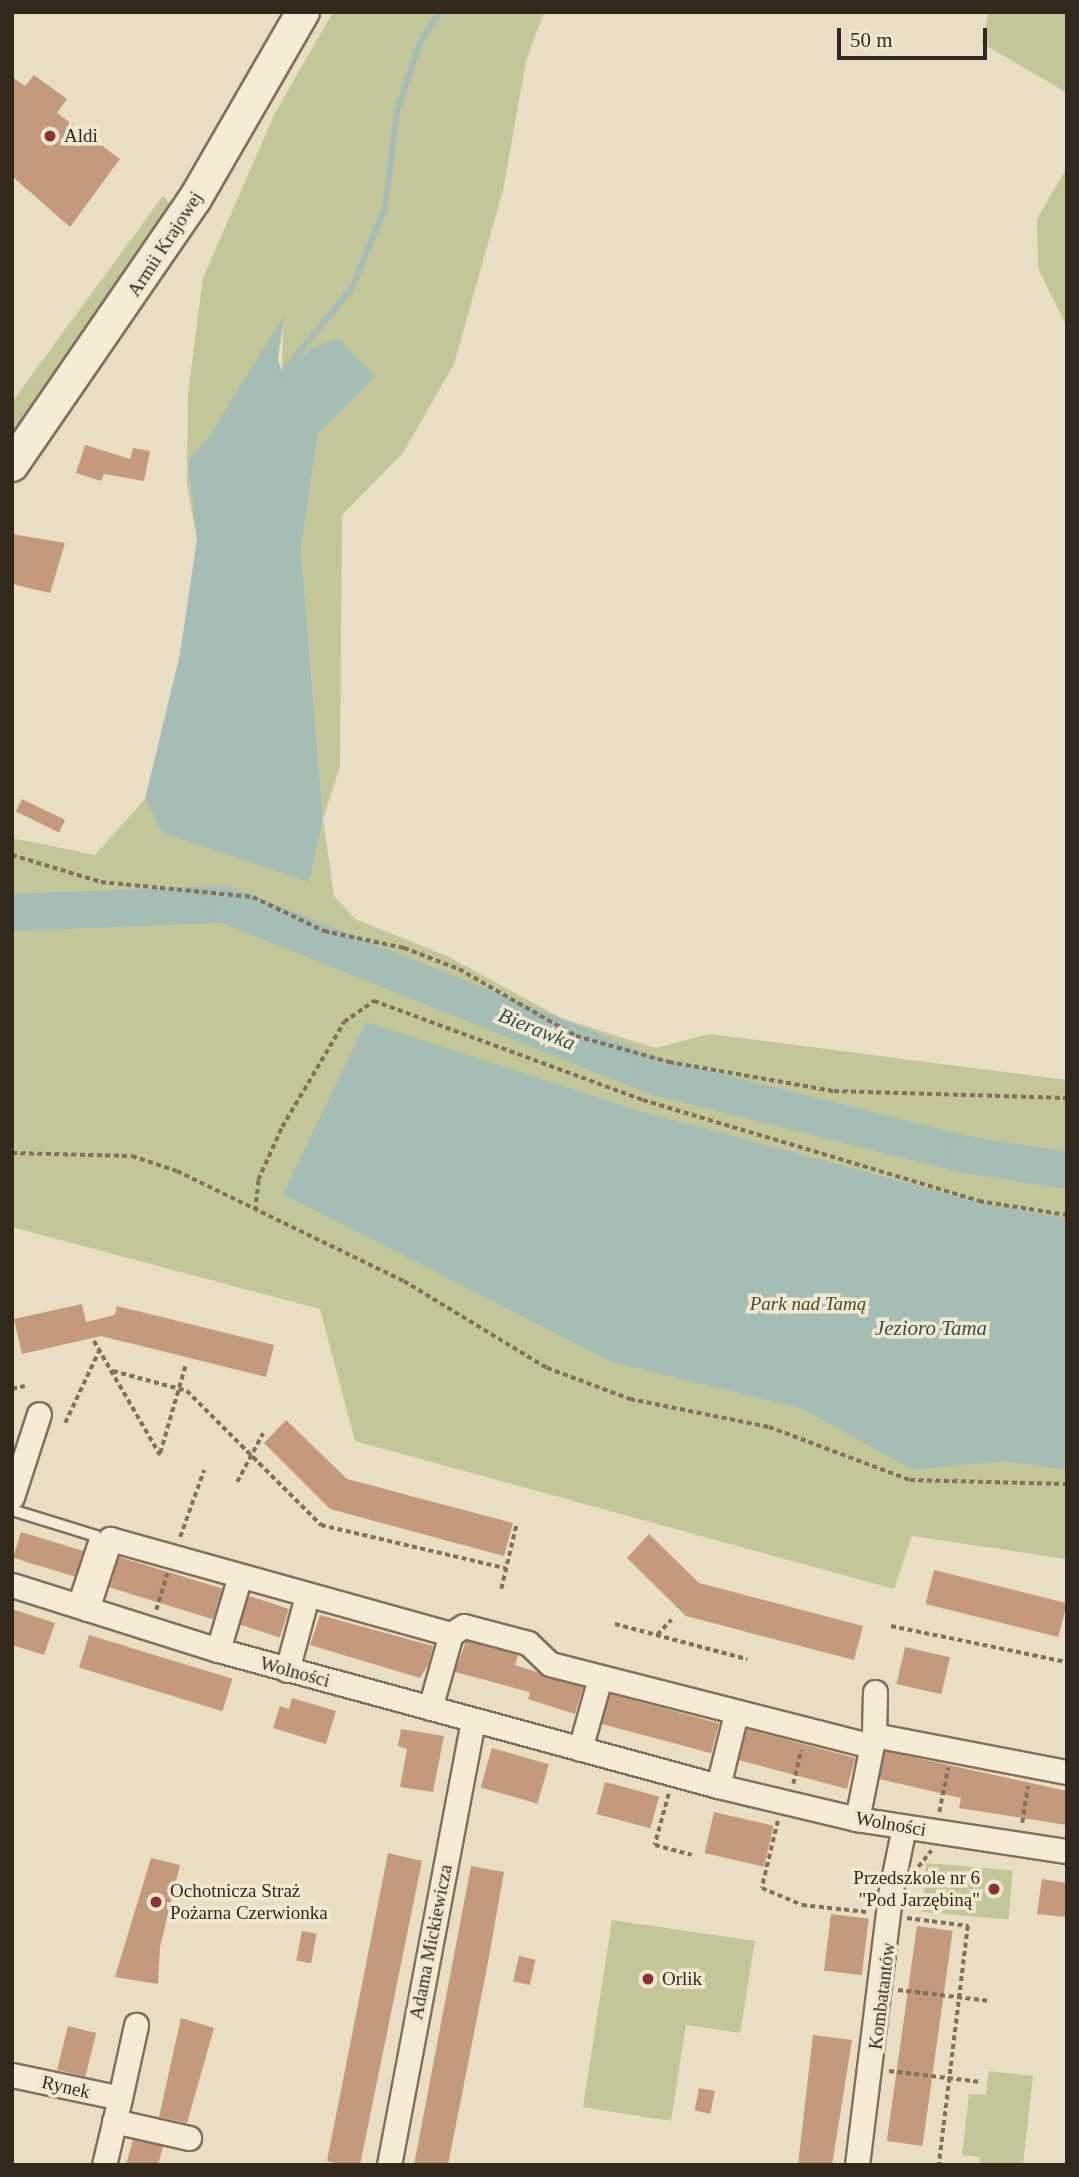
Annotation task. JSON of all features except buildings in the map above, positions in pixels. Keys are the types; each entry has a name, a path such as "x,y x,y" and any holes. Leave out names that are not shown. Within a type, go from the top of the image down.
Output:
{"street":[{"name":"Armii Krajowej","path":"12,465 195,199 303,12"},
{"path":"12,1497 39,1414"},
{"path":"80,1607 110,1539 239,1579 451,1634"},
{"path":"218,1650 239,1579"},
{"name":"Wolności","path":"12,1585 287,1670 718,1786 857,1819 904,1827 936,1838 1067,1851"},
{"path":"287,1670 307,1596"},
{"path":"430,1708 451,1634 464,1626 528,1643 550,1664 806,1730 952,1751 1067,1772"},
{"path":"580,1749 600,1678"},
{"path":"857,1819 873,1741 875,1692"},
{"path":"718,1786 736,1713"},
{"name":"Adama Mickiewicza","path":"389,2165 473,1720"},
{"name":"Kombatantów","path":"858,2165 890,1895 904,1827"},
{"path":"100,2161 114,2121 136,2025"},
{"name":"Rynek","path":"12,2075 120,2098"},
{"path":"114,2121 189,2138"}],"lane":[{"path":"12,1510 96,1536 80,1607"}],"path":[{"path":"12,855 102,882 253,897 324,931 404,948 459,969 576,1036 669,1062 834,1091 1067,1098"},
{"path":"255,1211 263,1166 287,1118 344,1022 374,1001 611,1090 979,1201 1067,1215"},
{"path":"12,1153 132,1156 404,1281 530,1358 592,1387 769,1427 910,1480 1067,1484"},
{"path":"94,1341 160,1455 185,1367"},
{"path":"65,1423 100,1349"},
{"path":"113,1371 179,1388 321,1525 505,1568"},
{"path":"12,1389 25,1386"},
{"path":"237,1482 263,1433"},
{"path":"501,1589 516,1525"},
{"path":"657,1635 671,1620"},
{"path":"615,1624 747,1658"},
{"path":"891,1626 1067,1662"},
{"path":"792,1793 806,1730"},
{"path":"909,1878 936,1838 952,1751"},
{"path":"1021,1832 1031,1765"},
{"path":"671,1787 654,1846 692,1855"},
{"path":"780,1814 762,1888 802,1905 879,1914"},
{"path":"904,1917 968,1926 939,2165"},
{"path":"895,1990 990,2001"},
{"path":"885,2070 981,2082"}],"green space":[{"path":"333,12 544,12 526,61 503,190 454,364 403,453 342,515 340,766 323,819 301,549 318,433 375,377 311,348 282,373 283,317 249,374 197,539 187,485 188,393 203,278 275,113"},
{"path":"989,12 1067,12 1067,93 982,43"},
{"path":"1067,167 1067,327 1038,268 1037,219"},
{"path":"163,196 175,210 12,446 12,402"},
{"name":"Park nad Tamą","path":"145,799 162,833 309,881 323,819 334,896 355,919 449,957 561,1018 655,1048 710,1034 1067,1080 1067,1559 912,1536 894,1589 355,1441 320,1309 12,1227 12,838 95,855"},
{"path":"926,1863 1013,1871 1008,1919 922,1912"},
{"name":"Orlik","path":"612,1920 755,1941 740,2033 686,2025 671,2121 583,2107"},
{"path":"989,2071 1033,2076 1023,2165 980,2165 980,2157 962,2155 969,2094 986,2095"}],"water":[{"path":"284,315 278,359 282,373 311,348 339,339 375,377 318,433 301,549 323,819 309,882 162,833 145,799 180,654 197,539 188,461 207,440"},
{"name":"Jezioro Tama","path":"366,1022 643,1112 978,1202 1067,1219 1067,1470 1006,1461 913,1470 803,1409 612,1362 283,1194"}],"waterway":[{"path":"282,373 352,288 385,208 397,111 419,45 439,12"},
{"name":"Bierawka","path":"12,912 225,904 652,1075 965,1154 1067,1170"}],"place":[{"name":"Aldi","path":"50,136"},
{"name":"Przedszkole nr 6 \"Pod Jarzębiną\"","path":"994,1889"},
{"name":"Ochotnicza Straż Pożarna Czerwionka","path":"156,1902"},
{"name":"Orlik","path":"648,1979"}]}
